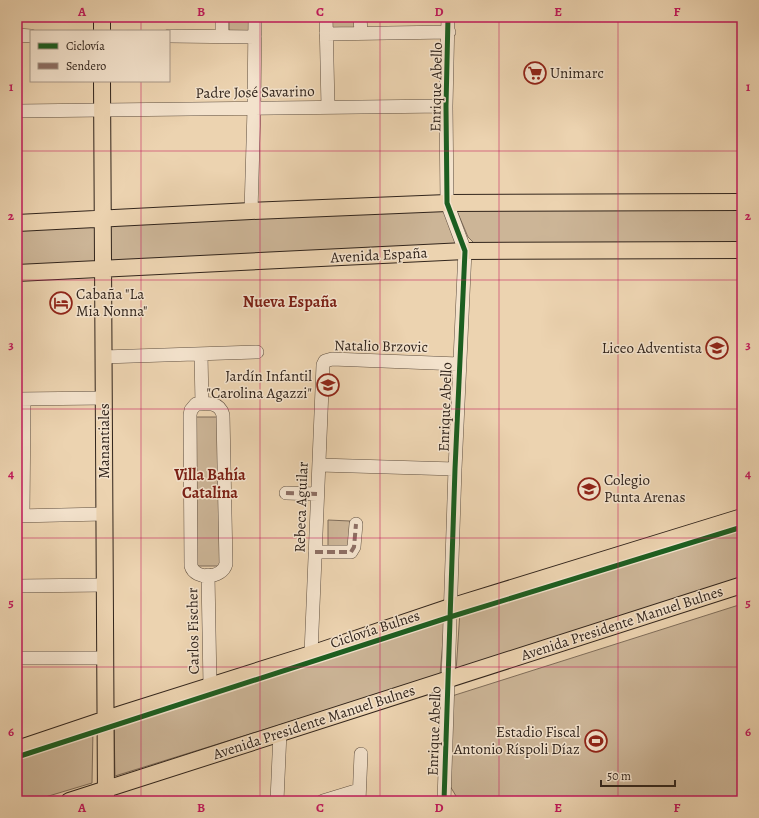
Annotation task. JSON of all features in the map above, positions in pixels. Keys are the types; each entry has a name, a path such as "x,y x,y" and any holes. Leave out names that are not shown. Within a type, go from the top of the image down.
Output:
{"main road":[{"path":"102,17 102,30"},
{"name":"Manantiales","path":"102,82 106,795"},
{"path":"17,223 447,203 742,202"},
{"name":"Avenida España","path":"17,273 465,251 742,250"},
{"path":"17,749 311,654 450,607 742,517"},
{"name":"Avenida Presidente Manuel Bulnes","path":"69,801 106,795 280,732 742,585"}],"street":[{"path":"222,17 222,36"},
{"path":"252,211 255,37 254,17"},
{"path":"326,17 328,107"},
{"path":"360,17 361,33"},
{"name":"Enrique Abello","path":"444,801 459,364 465,251 447,203 446,106 448,17"},
{"path":"326,34 448,32"},
{"path":"17,35 30,36"},
{"path":"170,36 255,37"},
{"name":"Padre José Savarino","path":"17,111 446,106"},
{"path":"104,357 257,352"},
{"path":"201,354 202,404"},
{"name":"Natalio Brzovic","path":"325,361 332,359 459,364"},
{"name":"Rebeca Aguilar","path":"311,654 322,368 325,361"},
{"path":"104,398 21,399 20,516 104,514"},
{"name":"Carlos Fischer","path":"202,404 218,406 224,415 226,564 224,569 219,574 208,575 196,574 191,566 190,415 194,405 202,404"},
{"path":"319,465 455,469"},
{"path":"286,493 317,494"},
{"path":"315,552 351,552 354,547 356,524"},
{"name":"Carlos Fischer","path":"208,575 210,686"},
{"path":"17,586 105,585"},
{"path":"17,658 105,658"},
{"path":"277,801 280,732"},
{"path":"323,801 359,795 361,754"}],"shaded area":[{"path":"229,17 249,17 250,33 229,32"},
{"path":"331,17 355,17 356,28 331,29"},
{"path":"742,206 742,244 475,244 468,237 457,211 460,207"},
{"path":"443,208 456,244 17,266 17,229"},
{"path":"195,417 219,417 220,566 197,566"},
{"path":"328,520 350,521 350,547 328,546"},
{"path":"742,527 742,584 456,672 460,611"},
{"name":"Estadio Fiscal Antonio Ríspoli Díaz","path":"742,604 742,801 459,801 450,786 452,696"},
{"path":"445,616 440,675 115,776 114,723"},
{"path":"93,729 92,783 32,801 17,801 17,754"}],"marked path":[{"path":"286,493 317,494"},
{"path":"315,552 351,552 354,547 356,524"}],"cycle path":[{"path":"444,801 455,469 465,251 447,203 446,106 448,17"},
{"name":"Ciclovía Bulnes","path":"17,757 450,617 742,527"}],"place":[{"name":"Unimarc","path":"535,73"},
{"name":"Cabaña \"La Mia Nonna\"","path":"61,303"},
{"name":"Liceo Adventista","path":"717,348"},
{"name":"Jardín Infantil \"Carolina Agazzi\"","path":"328,385"},
{"name":"Colegio Punta Arenas","path":"589,489"},
{"name":"Estadio Fiscal Antonio Ríspoli Díaz","path":"596,741"}],"district":[{"name":"Nueva España","path":"290,302"},
{"name":"Villa Bahía Catalina","path":"210,484"}]}
